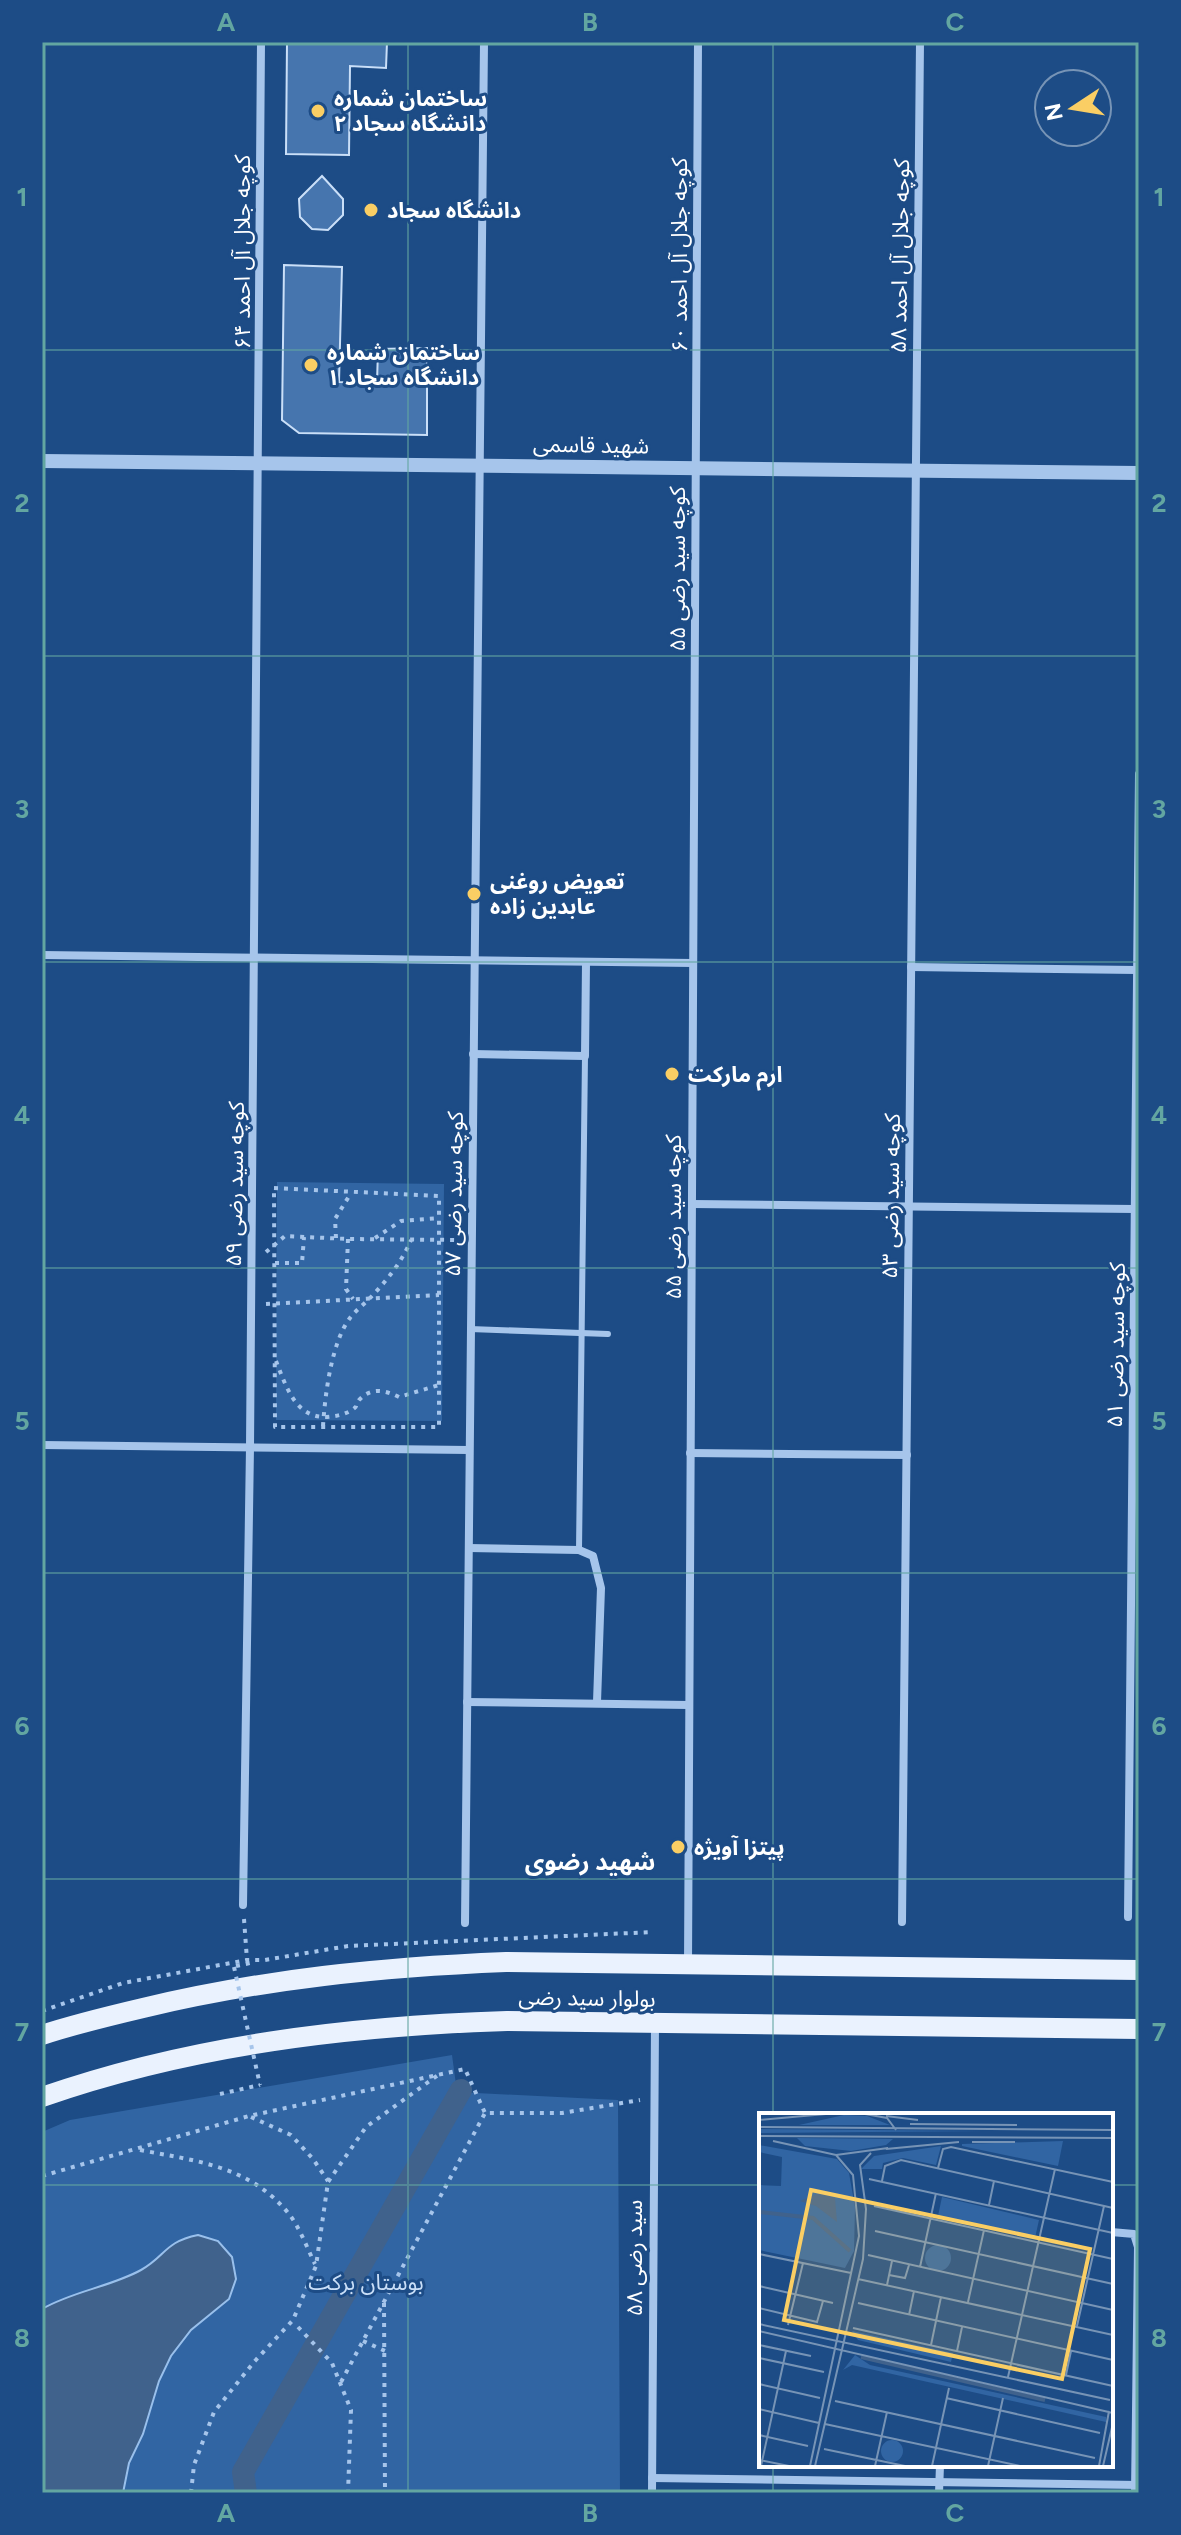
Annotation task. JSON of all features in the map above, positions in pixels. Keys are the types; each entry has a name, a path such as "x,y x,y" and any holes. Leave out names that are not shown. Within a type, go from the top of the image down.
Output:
{"main road":[{"name":"بولوار سید رضی","path":"42,2035 187,1998 309,1976 407,1966 506,1962 1139,1970"},
{"name":"بولوار سید رضی","path":"42,2097 83,2083 199,2055 317,2034 411,2024 491,2021 1135,2031"}],"street":[{"name":"کوچه جلال آل احمد ۶۴","path":"260,463 261,42"},
{"name":"کوچه سید رضی ۵۷","path":"465,1923 484,42"},
{"name":"کوچه جلال آل احمد ۶۰","path":"695,468 698,42"},
{"name":"کوچه جلال آل احمد ۵۸","path":"916,471 920,42"},
{"name":"شهید قاسمی","path":"42,461 1139,473"},
{"name":"کوچه سید رضی ۵۹","path":"243,1905 260,463"},
{"name":"کوچه سید رضی ۵۵","path":"688,1965 695,468"},
{"name":"کوچه سید رضی ۵۳","path":"902,1922 916,471"},
{"name":"کوچه سید رضی ۵۱","path":"1128,1917 1139,774"},
{"path":"42,955 693,963"},
{"path":"473,1054 585,1056 586,963"},
{"path":"911,967 1137,970"},
{"path":"692,1204 1135,1209"},
{"path":"42,1445 469,1450"},
{"path":"690,1453 907,1455"},
{"path":"469,1548 579,1550 593,1556 601,1588 597,1702"},
{"path":"467,1702 689,1705"},
{"name":"سید رضی ۵۸","path":"652,2493 655,2023"},
{"path":"652,2478 1137,2488 1138,2247 1134,2234 1113,2232"},
{"path":"939,2493 940,2467"}],"lane":[{"path":"579,1550 585,1056"},
{"path":"470,1329 608,1334"}],"path":[{"path":"274,1188 439,1196 439,1218 439,1427 275,1427 274,1188"},
{"path":"336,1239 335,1219 351,1193"},
{"path":"373,1239 401,1221 439,1218"},
{"path":"252,1264 285,1236 471,1239"},
{"path":"275,1263 302,1263 304,1237"},
{"path":"348,1239 346,1289 354,1300"},
{"path":"321,1448 326,1386 340,1337 349,1318 370,1299 404,1257 411,1240"},
{"path":"252,1305 439,1295"},
{"path":"275,1359 289,1393 299,1407 324,1417 340,1415 354,1408 361,1398 374,1391 386,1390 399,1397 439,1385"},
{"path":"243,1905 247,1960"},
{"path":"220,2094 260,2085 234,1967 265,1960"},
{"path":"42,2176 249,2116 465,2069 485,2113"},
{"path":"191,2493 194,2465 214,2412 293,2320 316,2266 328,2182 366,2127 438,2075"},
{"path":"485,2113 562,2113 654,2097"},
{"path":"341,2382 485,2113"},
{"path":"249,2116 291,2135 313,2159 328,2182"},
{"path":"136,2149 215,2164 260,2184 291,2216 316,2266"},
{"path":"384,2301 385,2493"},
{"path":"298,2327 332,2363 351,2410 348,2493"},
{"path":"363,2341 385,2351"}],"green space":[{"path":"277,1182 444,1184 442,1421 276,1420"},
{"name":"بوستان برکت","path":"452,2055 457,2092 618,2100 620,2493 42,2493 42,2132 70,2120"}],"shaded area":[{"path":"198,2235 218,2241 232,2257 236,2279 229,2299 191,2330 171,2356 159,2381 143,2434 129,2463 123,2493 42,2493 42,2309 129,2276 149,2265 178,2241"}],"building":[{"name":"ساختمان شماره ۲ دانشگاه سجاد","path":"287,42 387,42 386,68 350,66 349,155 286,154"},
{"path":"322,176 343,199 343,215 328,230 312,229 300,217 299,199"},
{"name":"ساختمان شماره ۱ دانشگاه سجاد","path":"284,265 342,267 339,382 377,383 378,349 427,348 427,435 299,433 282,420"}],"waterway":[{"path":"246,2493 243,2472 461,2090"}],"place":[{"name":"ساختمان شماره ۲ دانشگاه سجاد","path":"318,111"},
{"name":"دانشگاه سجاد","path":"371,210"},
{"name":"ساختمان شماره ۱ دانشگاه سجاد","path":"311,365"},
{"name":"تعویض روغنی عابدین زاده","path":"474,894"},
{"name":"ارم مارکت","path":"672,1074"},
{"name":"پیتزا آویژه","path":"678,1847"}],"district":[{"name":"شهید رضوی","path":"590,1861"}]}
